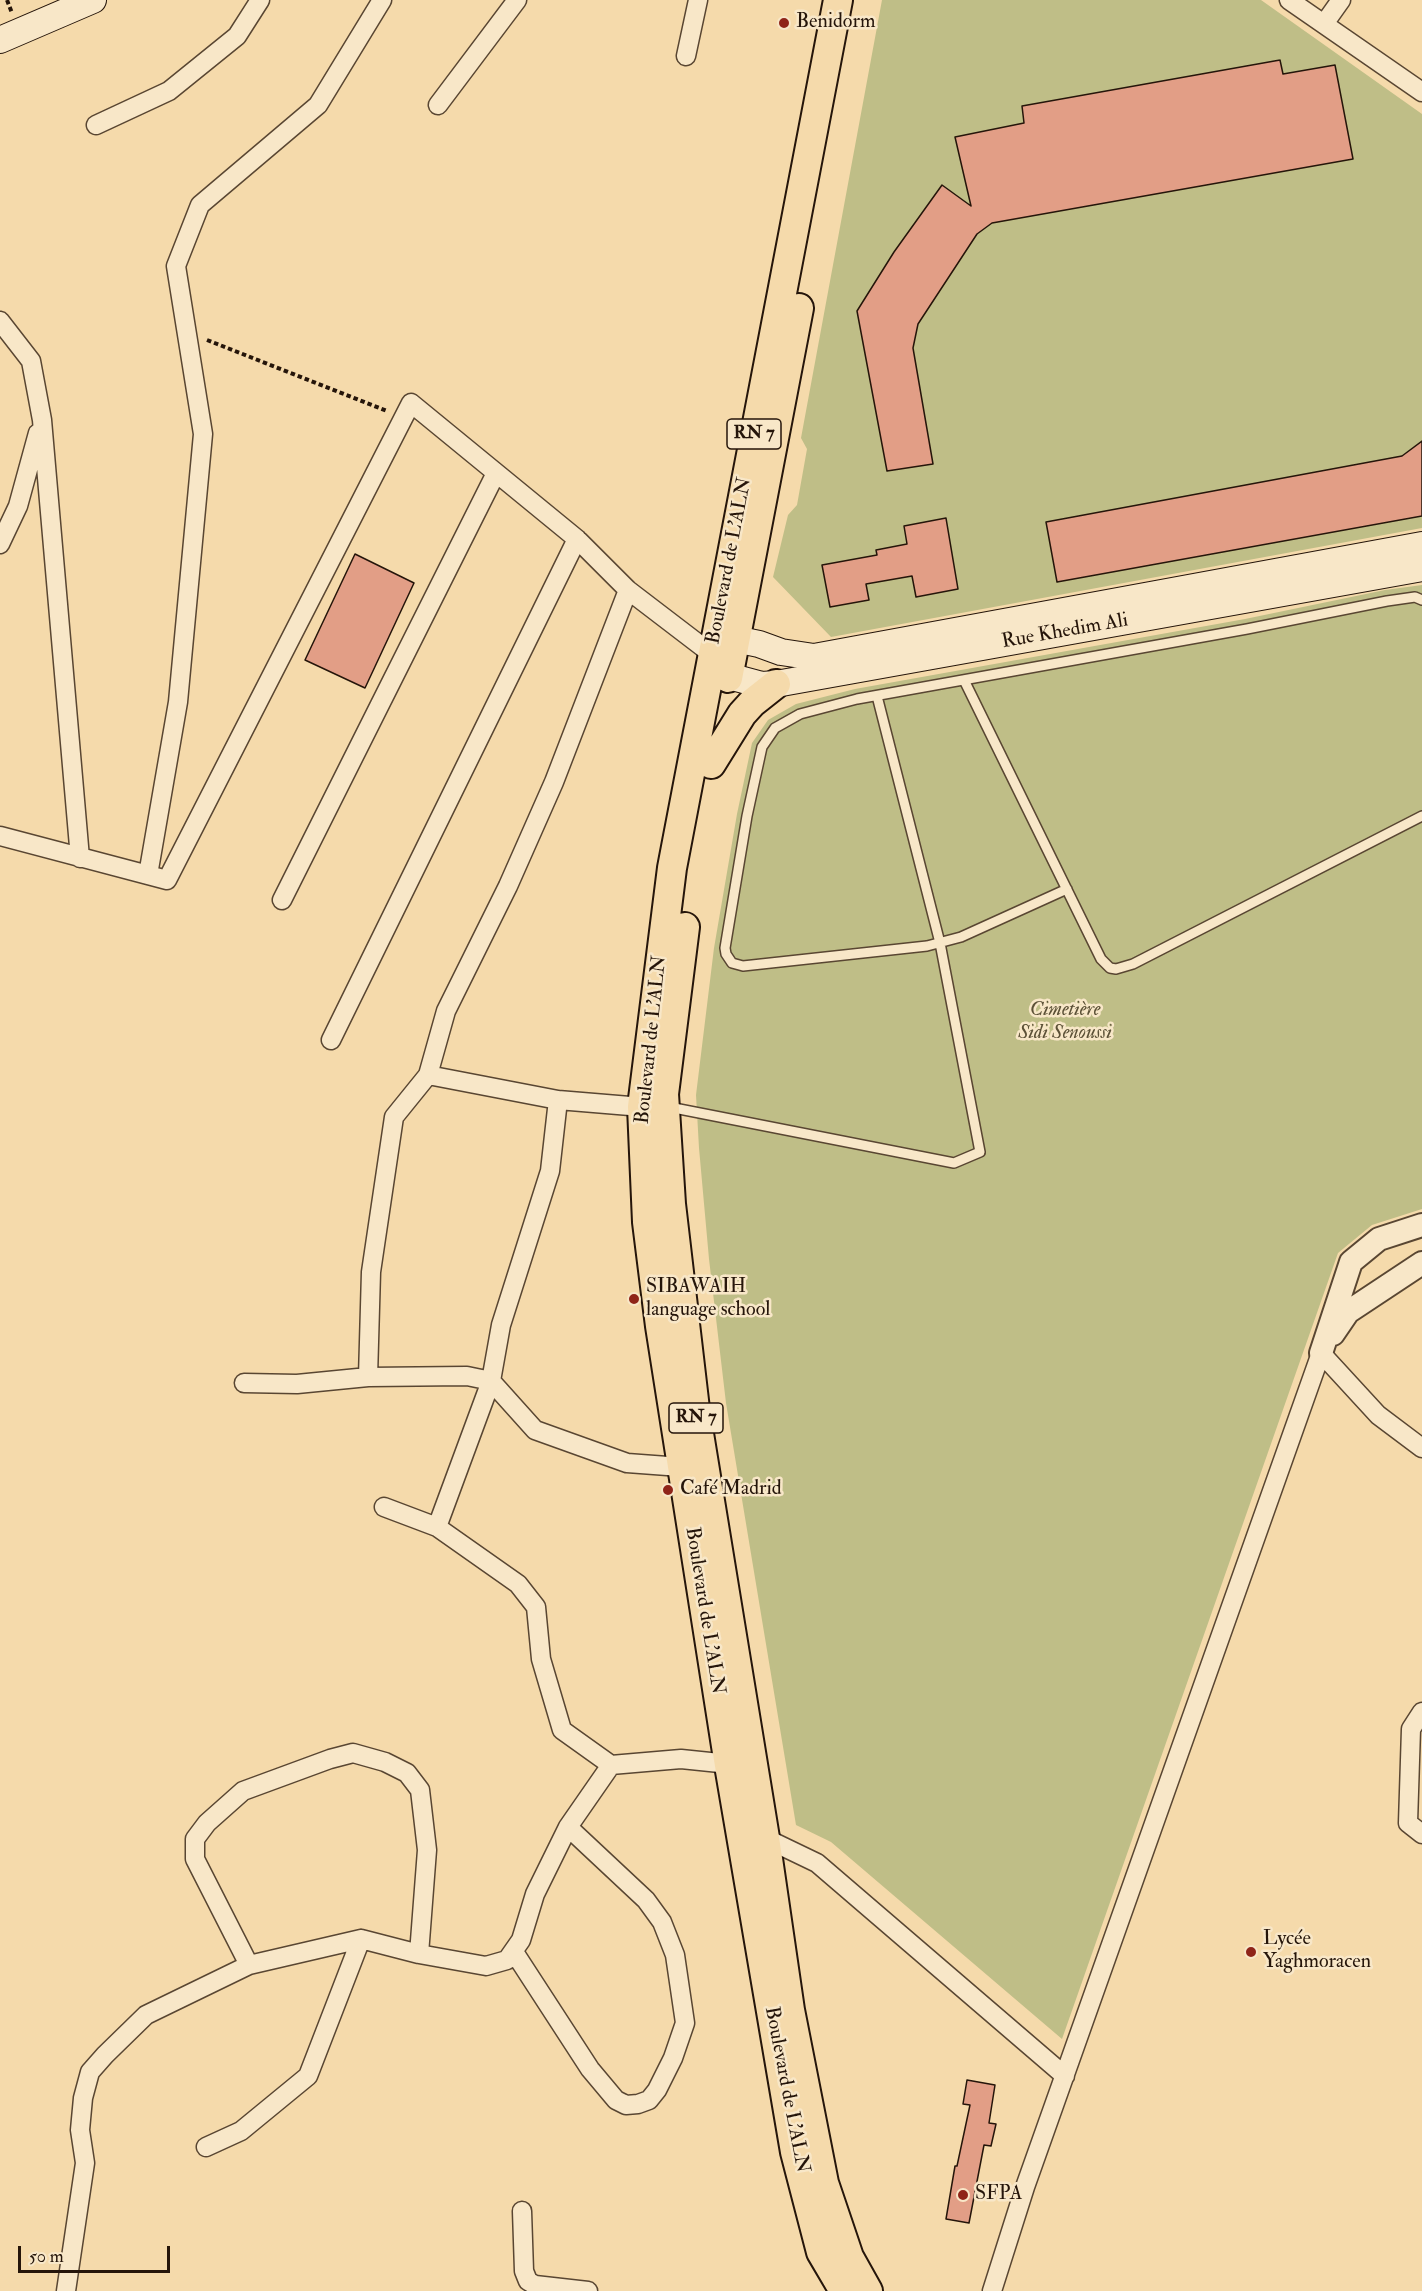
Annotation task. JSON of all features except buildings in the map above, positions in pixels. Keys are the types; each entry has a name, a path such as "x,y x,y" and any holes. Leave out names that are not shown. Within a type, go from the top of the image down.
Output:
{"main road":[{"path":"0,40 93,0"},
{"name":"Boulevard de L'ALN","path":"745,534 838,0"},
{"name":"Boulevard de L'ALN","path":"844,2291 821,2252 795,2152 741,1765 693,1466 694,1408 677,1264 653,1107 672,868 721,655 856,0"},
{"name":"Rue Khedim Ali","path":"721,655 781,652 814,657 1422,545"},
{"name":"Rue Khedim Ali","path":"721,655 751,683 776,684 1422,568"},
{"name":"Boulevard de L'ALN","path":"653,1107 664,1094 694,854 711,764 721,655"},
{"path":"711,764 742,714 776,684"},
{"name":"Boulevard de L'ALN","path":"741,1765 765,1838 790,2010 824,2183 849,2258 868,2291"}],"street":[{"path":"96,125 169,91 237,36 260,0"},
{"path":"148,875 178,702 203,434 176,266 200,206 318,105 382,0"},
{"path":"438,105 517,0"},
{"path":"686,56 698,0"},
{"path":"1289,0 1422,92"},
{"path":"1323,24 1341,0"},
{"path":"0,321 31,362 42,420 80,858"},
{"path":"0,836 167,880 411,403 577,539 628,590 721,655"},
{"path":"0,544 18,506 42,420"},
{"path":"282,900 496,473"},
{"path":"331,1040 577,539"},
{"path":"368,1377 371,1272 394,1117 428,1075 446,1011 508,886 554,782 628,590"},
{"path":"428,1075 558,1100 653,1107"},
{"path":"437,1527 492,1381 501,1325 550,1171 558,1100"},
{"path":"992,2291 1065,2076 1321,1353 1351,1262 1379,1239 1422,1225"},
{"path":"1321,1353 1348,1312 1422,1263"},
{"path":"1321,1353 1378,1415 1422,1448"},
{"path":"244,1383 297,1384 368,1377 467,1376 492,1381 535,1430 627,1463 693,1466"},
{"path":"384,1507 437,1527 518,1584 536,1607 541,1659 562,1730 611,1765 681,1759 741,1765"},
{"path":"1422,1712 1411,1729 1408,1823 1422,1833"},
{"path":"249,1965 195,1859 195,1839 207,1823 243,1791 330,1759 353,1753 385,1762 407,1773 420,1790 427,1850 419,1954"},
{"path":"66,2291 86,2163 80,2130 83,2098 90,2072 146,2015 249,1965 361,1939 419,1954 486,1966 507,1960 521,1940 535,1894 568,1827 611,1765"},
{"path":"514,1952 590,2069 615,2100 626,2105 648,2100 657,2090 673,2058 686,2023 675,1955 662,1922 646,1900 568,1827"},
{"path":"765,1838 817,1863 1065,2076"},
{"path":"206,2147 241,2131 308,2076 361,1939"},
{"path":"522,2211 524,2271 528,2282 535,2286 588,2291"}],"lane":[{"path":"1067,889 961,937 927,946 743,966 732,963 726,954 725,948 747,816 762,747 775,728 800,714 877,696 1247,630 1387,601 1415,597 1422,600"},
{"path":"964,680 1105,966 1116,969 1133,964 1422,816"},
{"path":"653,1107 954,1163 980,1152 940,943 877,696"}],"path":[{"path":"187,332 404,418"}],"green space":[{"path":"882,0 1261,0 1422,114 1422,528 831,637 773,577 788,515 797,505 807,449 801,438"},
{"name":"Cimetière Sidi Senoussi","path":"1422,585 1422,1209 1372,1225 1338,1253 1062,2039 831,1842 796,1825 726,1403 709,1259 696,1095 714,948 737,814 752,743 768,720 796,704 855,689"}],"place":[{"name":"Benidorm","path":"784,23"},
{"name":"SIBAWAIH language school","path":"634,1299"},
{"name":"Café Madrid","path":"668,1490"},
{"name":"Lycée Yaghmoracen","path":"1251,1952"},
{"name":"SFPA","path":"963,2195"}]}
